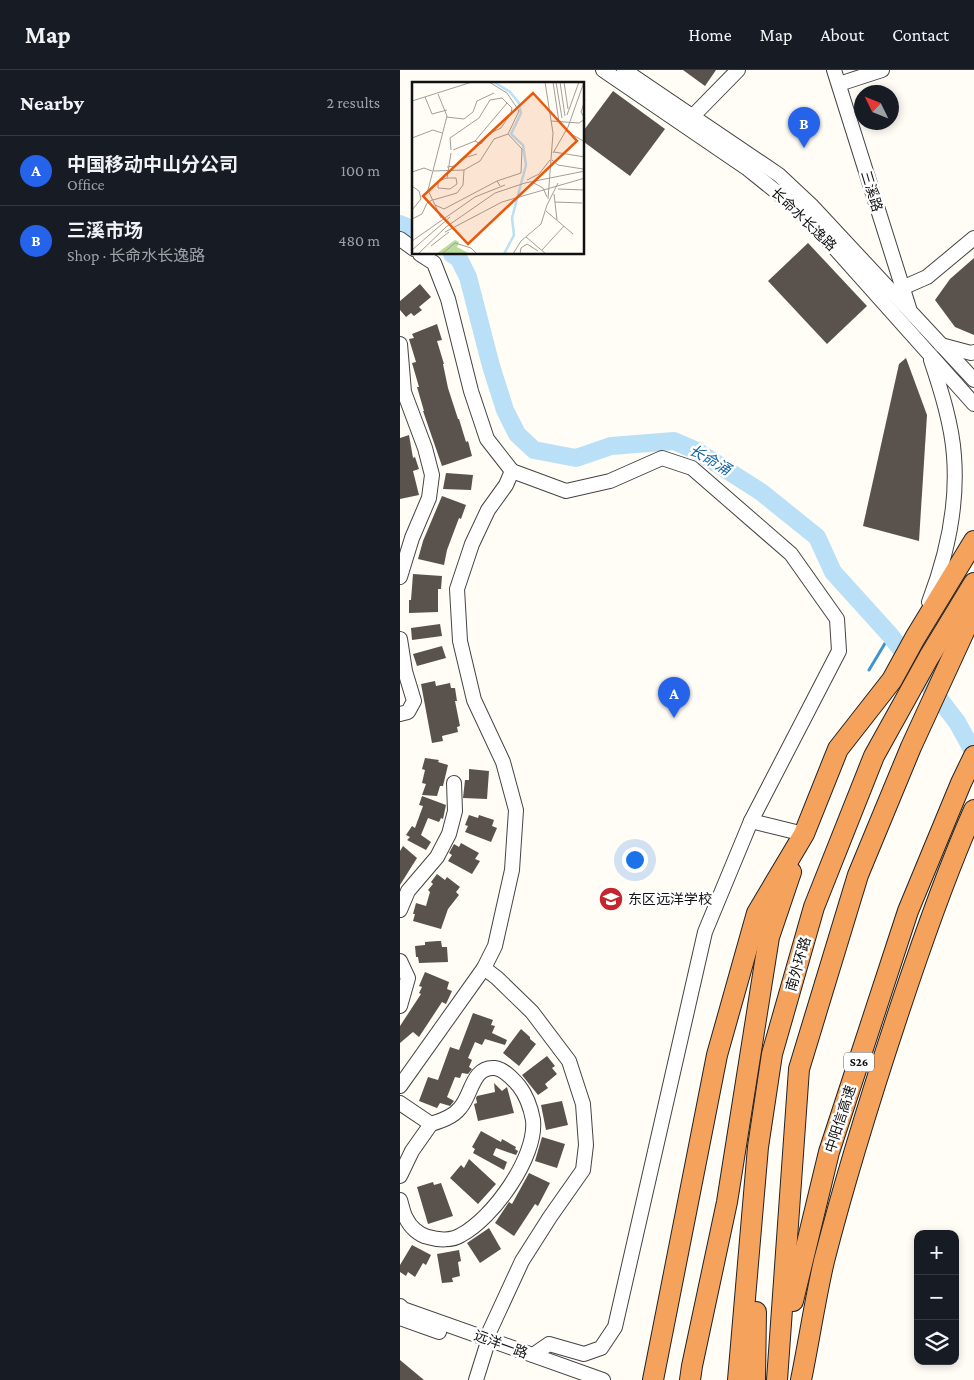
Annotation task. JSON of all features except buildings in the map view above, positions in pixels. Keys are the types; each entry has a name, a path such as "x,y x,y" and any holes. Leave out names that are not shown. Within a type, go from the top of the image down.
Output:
{"highway":[{"path":"690,1380 727,1202 769,937 804,834 838,748 892,680 915,638 974,541"},
{"name":"南外环路","path":"738,1380 758,1147 772,1054 814,907 874,756 929,657 974,583"},
{"path":"778,1380 799,1069 858,875 920,728 974,610"},
{"name":"中阳信高速","path":"778,1380 796,1284 829,1152 908,911 974,756"},
{"name":"中阳信高速","path":"801,1380 824,1263 847,1177 878,1074 916,961 962,836 974,810"},
{"path":"653,1380 716,1054 757,913 804,834"},
{"path":"755,1380 758,1147"}],"street":[{"name":"长命水长逸路","path":"603,70 779,175 812,205 974,380"},
{"name":"长命水长逸路","path":"624,70 794,206 832,245 974,404"},
{"name":"三溪路","path":"834,70 910,312"},
{"path":"839,84 882,70"},
{"path":"688,121 736,71"},
{"path":"902,288 927,277 974,238"},
{"path":"400,240 412,248"},
{"path":"422,255 434,263 448,299 471,391 486,439 512,471 566,491 610,481 662,458 692,468 791,554 837,619 839,651 751,821 704,932 615,1326 601,1348 584,1354 549,1344 533,1355"},
{"path":"873,271 884,268 893,257"},
{"path":"400,344 404,392 425,448 432,476 429,498 412,538 400,577"},
{"path":"941,345 970,353 974,352"},
{"path":"915,638 941,571 953,515 954,456 944,398 929,355"},
{"path":"400,1086 484,968 495,946 512,870 516,810 502,762 474,700 460,641 457,589 472,544 488,510 506,485 512,471"},
{"path":"400,639 405,671 414,701 408,712 400,714"},
{"path":"400,910 408,891 437,857 449,834 455,811 454,783"},
{"path":"751,821 804,834"},
{"path":"400,961 408,978 400,1006"},
{"path":"476,1380 486,1344 522,1261 583,1170 586,1145 583,1104 569,1061 532,1012 484,968"},
{"path":"400,1176 412,1151 431,1124 444,1120 460,1108 476,1076 485,1069 496,1068 513,1078 525,1094 533,1121 530,1143 519,1172 485,1218 460,1236 439,1240 420,1235 406,1219 400,1200"},
{"path":"400,1103 431,1124"},
{"name":"远洋一路","path":"400,1306 403,1309 486,1344 533,1355 603,1380"},
{"name":"远洋一路","path":"400,1318 486,1344 592,1380"}],"waterway":[{"name":"长命涌","path":"400,224 412,229"},
{"name":"长命涌","path":"453,255 459,259 468,277 491,366 505,410 517,434 534,450 576,458 611,446 674,441 697,451 761,492 817,537 833,572 890,635 957,722 974,753"},
{"path":"869,670 890,635"}],"place":[{"name":"三溪市场","path":"804,148"},
{"name":"中国移动中山分公司","path":"674,718"},
{"name":"东区远洋学校","path":"611,899"}]}
